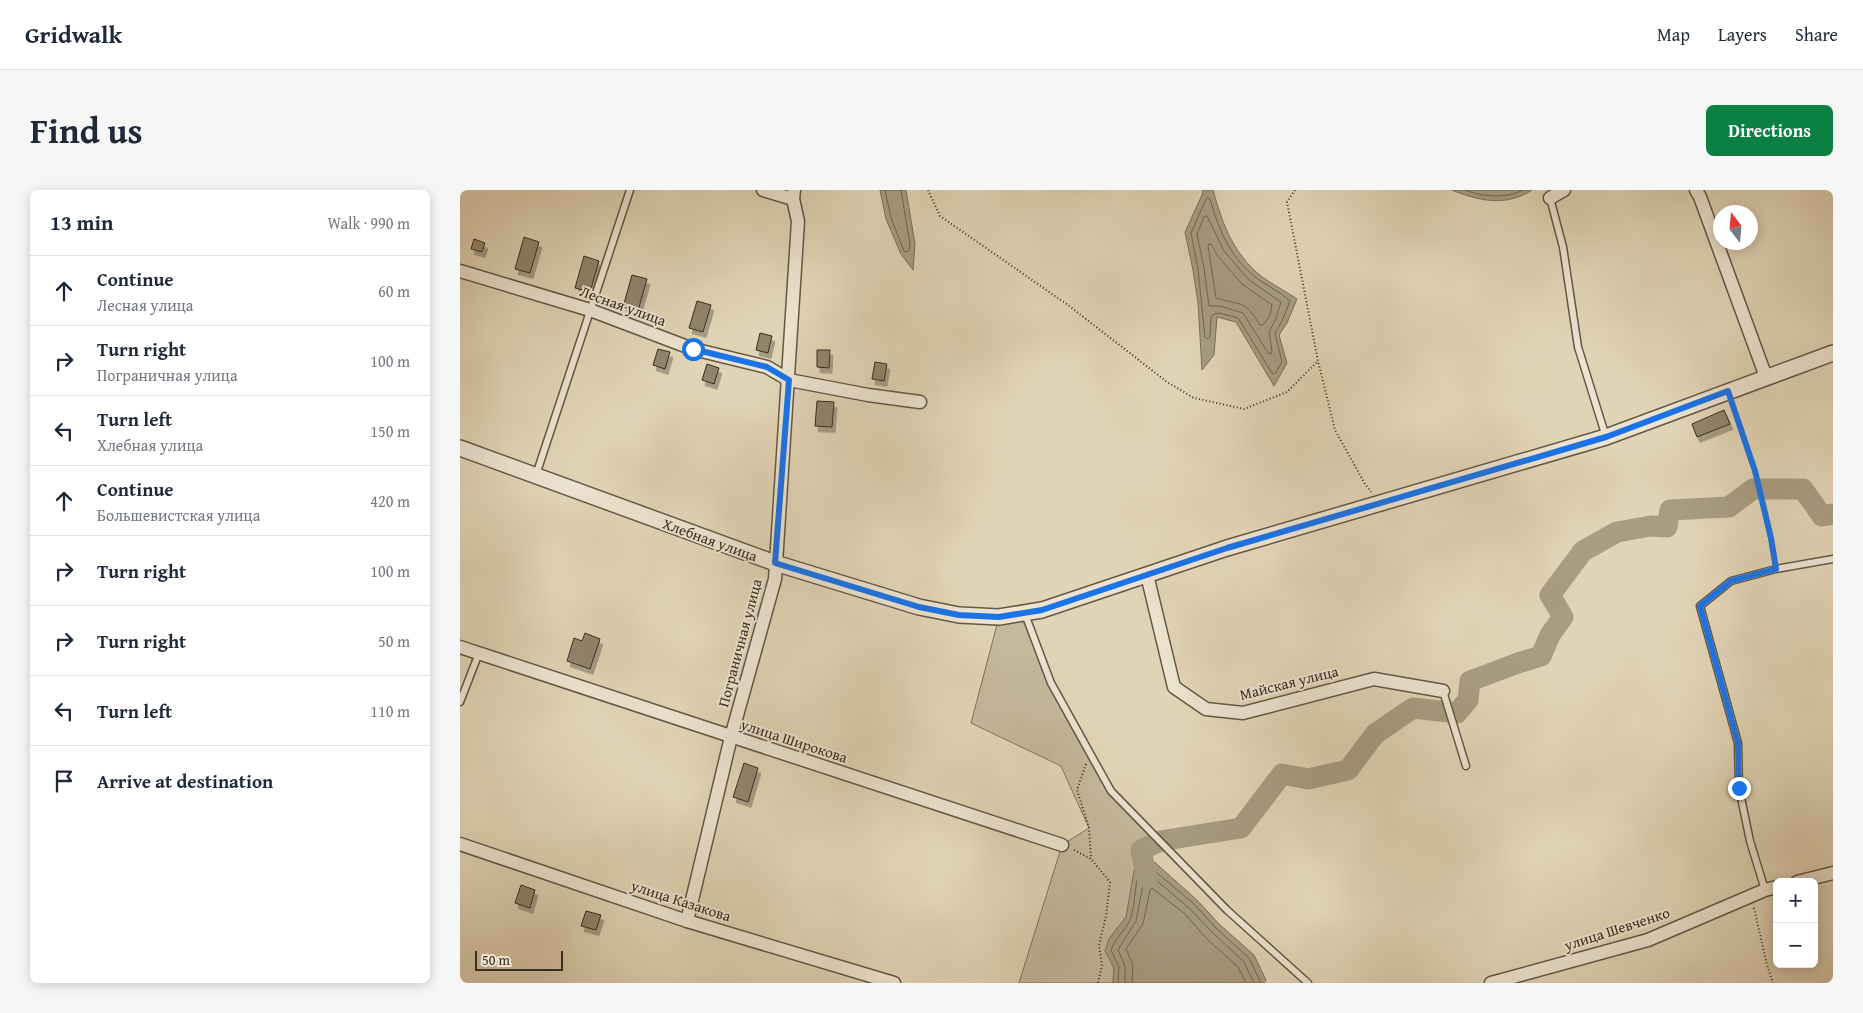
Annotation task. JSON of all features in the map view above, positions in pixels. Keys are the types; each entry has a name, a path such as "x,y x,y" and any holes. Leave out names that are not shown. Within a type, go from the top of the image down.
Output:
{"street":[{"path":"763,190 794,195"},
{"path":"1550,198 1564,190"},
{"path":"1696,190 1766,377"},
{"name":"Пограничная улица","path":"687,921 731,737 775,579 798,221 794,195"},
{"name":"Лесная улица","path":"460,271 590,310 693,349 767,367 789,380 868,395 920,402"},
{"name":"Хлебная улица","path":"460,448 775,563 919,607 959,615 999,617 1042,610 1227,548 1606,437 1833,353"},
{"name":"Майская улица","path":"1147,575 1174,687 1206,709 1243,713 1374,679 1443,691"},
{"name":"улица Широкова","path":"460,647 1062,845"},
{"name":"улица Казакова","path":"460,844 687,921 894,983"},
{"path":"1813,878 1833,873"},
{"name":"улица Шевченко","path":"1492,983 1648,940 1771,888"}],"lane":[{"path":"535,476 630,190"},
{"path":"1550,198 1563,247 1578,347 1606,437"},
{"path":"1771,888 1750,841 1739,788 1738,743 1700,606 1731,581 1776,569 1833,559"},
{"path":"1025,613 1051,683 1111,791 1228,910 1308,983"},
{"path":"460,702 479,653"},
{"path":"1443,691 1466,766"}],"path":[{"path":"928,190 940,216 1068,305 1167,382 1194,398 1244,409 1287,392 1318,361"},
{"path":"1295,190 1287,202 1318,361 1335,430 1365,484 1382,502"},
{"path":"1728,391 1755,471 1771,538 1776,569"},
{"path":"1090,753 1077,790 1090,828 1091,859"},
{"path":"1062,845 1091,859 1110,882 1106,916 1099,945 1102,965 1098,983"},
{"path":"1751,896 1773,983"}],"shaded area":[{"path":"1025,613 1051,683 1111,791 1160,841 1140,851 1126,917 1109,939 1114,968 1113,983 1019,983 1062,845 1089,828 1061,766 971,723 999,617"}],"water":[{"path":"880,190 906,190 915,244 913,270 901,254 886,219"},
{"path":"1203,190 1213,190 1228,234 1247,262 1265,279 1297,299 1287,323 1279,335 1287,363 1274,386 1236,322 1217,317 1214,355 1202,370 1198,303 1185,232"},
{"path":"1452,190 1532,190 1513,199 1492,200 1472,197"},
{"path":"1141,850 1254,955 1266,980 1264,983 1113,983 1114,968 1105,951 1109,939 1126,917 1134,871"}],"building":[{"path":"524,237 539,242 530,273 515,269"},
{"path":"474,239 485,243 482,252 471,249"},
{"path":"584,256 599,261 590,292 575,288"},
{"path":"632,275 647,279 638,311 623,307"},
{"path":"697,301 711,305 703,332 689,328"},
{"path":"760,333 772,336 768,353 756,350"},
{"path":"658,349 670,352 665,369 653,365"},
{"path":"817,350 830,350 829,368 817,367"},
{"path":"875,362 887,364 884,381 872,379"},
{"path":"707,364 719,368 714,384 702,380"},
{"path":"817,401 834,402 832,427 815,426"},
{"path":"1724,410 1730,424 1697,437 1692,424"},
{"path":"585,633 600,639 590,669 567,661 574,638 582,641"},
{"path":"744,763 758,768 748,802 733,797"},
{"path":"521,885 535,890 530,908 515,903"},
{"path":"586,911 601,915 596,930 581,926"}],"waterway":[{"path":"1147,878 1141,850 1160,841 1241,828 1282,774 1308,779 1348,770 1375,734 1413,708 1457,713 1468,700 1470,681 1541,656 1550,635 1563,617 1550,595 1583,551 1617,532 1651,526 1667,527 1670,510 1729,507 1753,489 1803,489 1822,516 1833,514"}],"route":[{"path":"693,349 767,367 789,380 775,563 919,607 959,615 999,617 1042,610 1227,548 1606,437 1728,391 1755,471 1771,538 1776,569 1731,581 1700,606 1738,743 1739,788"}]}
